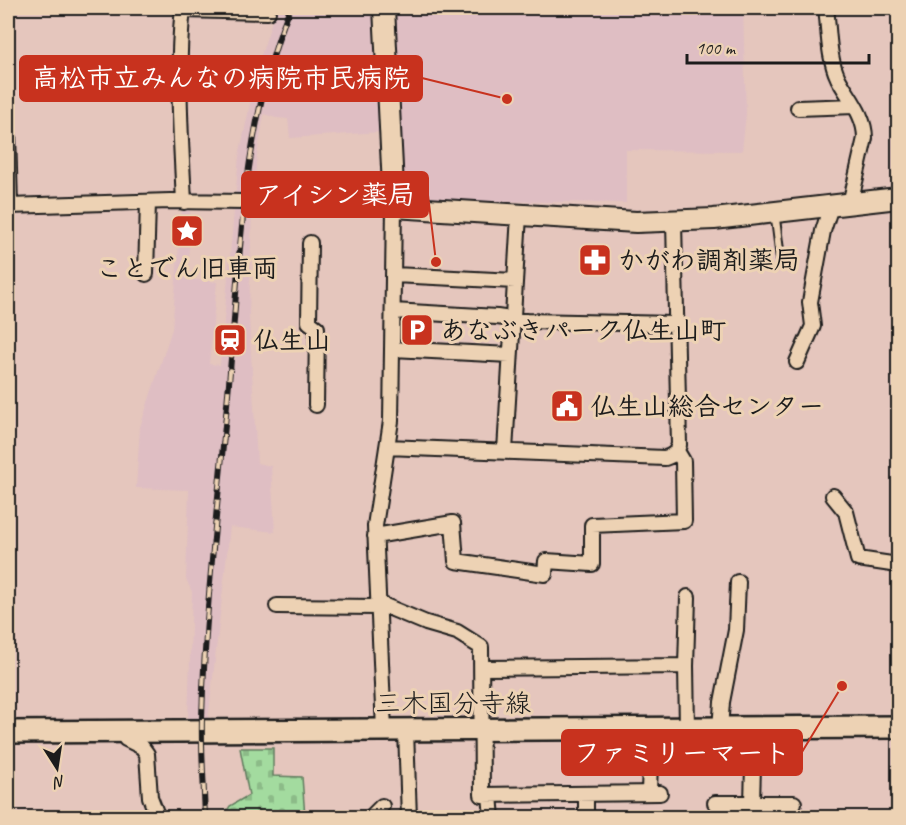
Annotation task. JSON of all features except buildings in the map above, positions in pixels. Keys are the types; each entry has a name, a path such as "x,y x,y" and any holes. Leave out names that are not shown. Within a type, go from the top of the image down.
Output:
{"main road":[{"name":"三木国分寺線","path":"8,732 898,727"}],"street":[{"path":"384,8 394,207 391,421 375,525 384,730"},
{"path":"826,8 831,53 838,77 865,129 850,204"},
{"path":"184,202 179,85 183,9 268,12"},
{"path":"179,85 237,84"},
{"path":"798,108 855,106"},
{"path":"8,132 9,206 245,202 293,206 394,207 636,222 674,222 898,198"},
{"path":"146,274 148,202"},
{"path":"797,362 813,326 810,302 823,231 831,206"},
{"path":"505,452 519,215"},
{"path":"387,447 665,458 672,456 679,445 674,222"},
{"path":"310,243 309,321 317,328 316,405"},
{"path":"394,275 515,281"},
{"path":"393,311 526,321 676,324"},
{"path":"393,349 510,355"},
{"path":"375,536 453,523 456,561 545,574 546,561 592,564 592,525 684,521 683,461 677,451"},
{"path":"833,496 846,512 858,559 898,566"},
{"path":"720,729 722,702 736,630 738,582"},
{"path":"687,729 688,597"},
{"path":"277,606 378,605 457,632 482,647 482,795 655,793 651,729"},
{"path":"483,668 686,666"},
{"path":"752,803 754,729"},
{"path":"406,730 409,818"},
{"path":"121,731 126,739 142,747 147,754 150,797 158,818"},
{"path":"586,794 586,818"},
{"path":"490,795 492,818"},
{"path":"715,803 794,803"},
{"path":"370,818 382,806"}],"lane":[{"path":"774,212 781,262"}],"shaded area":[{"path":"276,8 743,8 746,114 742,151 626,150 626,203 421,200 398,178 396,131 290,138 288,119 264,114 252,207 249,316 257,463 271,466 275,532 230,527 208,721 188,720 192,592 186,579 189,490 136,488 140,427 172,329 182,208 190,209 188,279 217,282 209,364 220,365 239,156 259,62"}],"green space":[{"path":"240,748 273,748 273,776 302,777 305,817 223,817 230,806 249,795"}],"railway":[{"path":"205,818 202,730 206,634 240,240 253,145 262,99 274,53 290,8"}],"place":[{"name":"高松市立みんなの病院市民病院","path":"507,99"},
{"name":"ことでん旧車両","path":"187,231"},
{"name":"かがわ調剤薬局","path":"595,260"},
{"name":"アイシン薬局","path":"436,262"},
{"name":"あなぶきパーク仏生山町","path":"417,330"},
{"name":"仏生山","path":"230,340"},
{"name":"仏生山総合センター","path":"567,406"},
{"name":"ファミリーマート","path":"842,686"}]}
